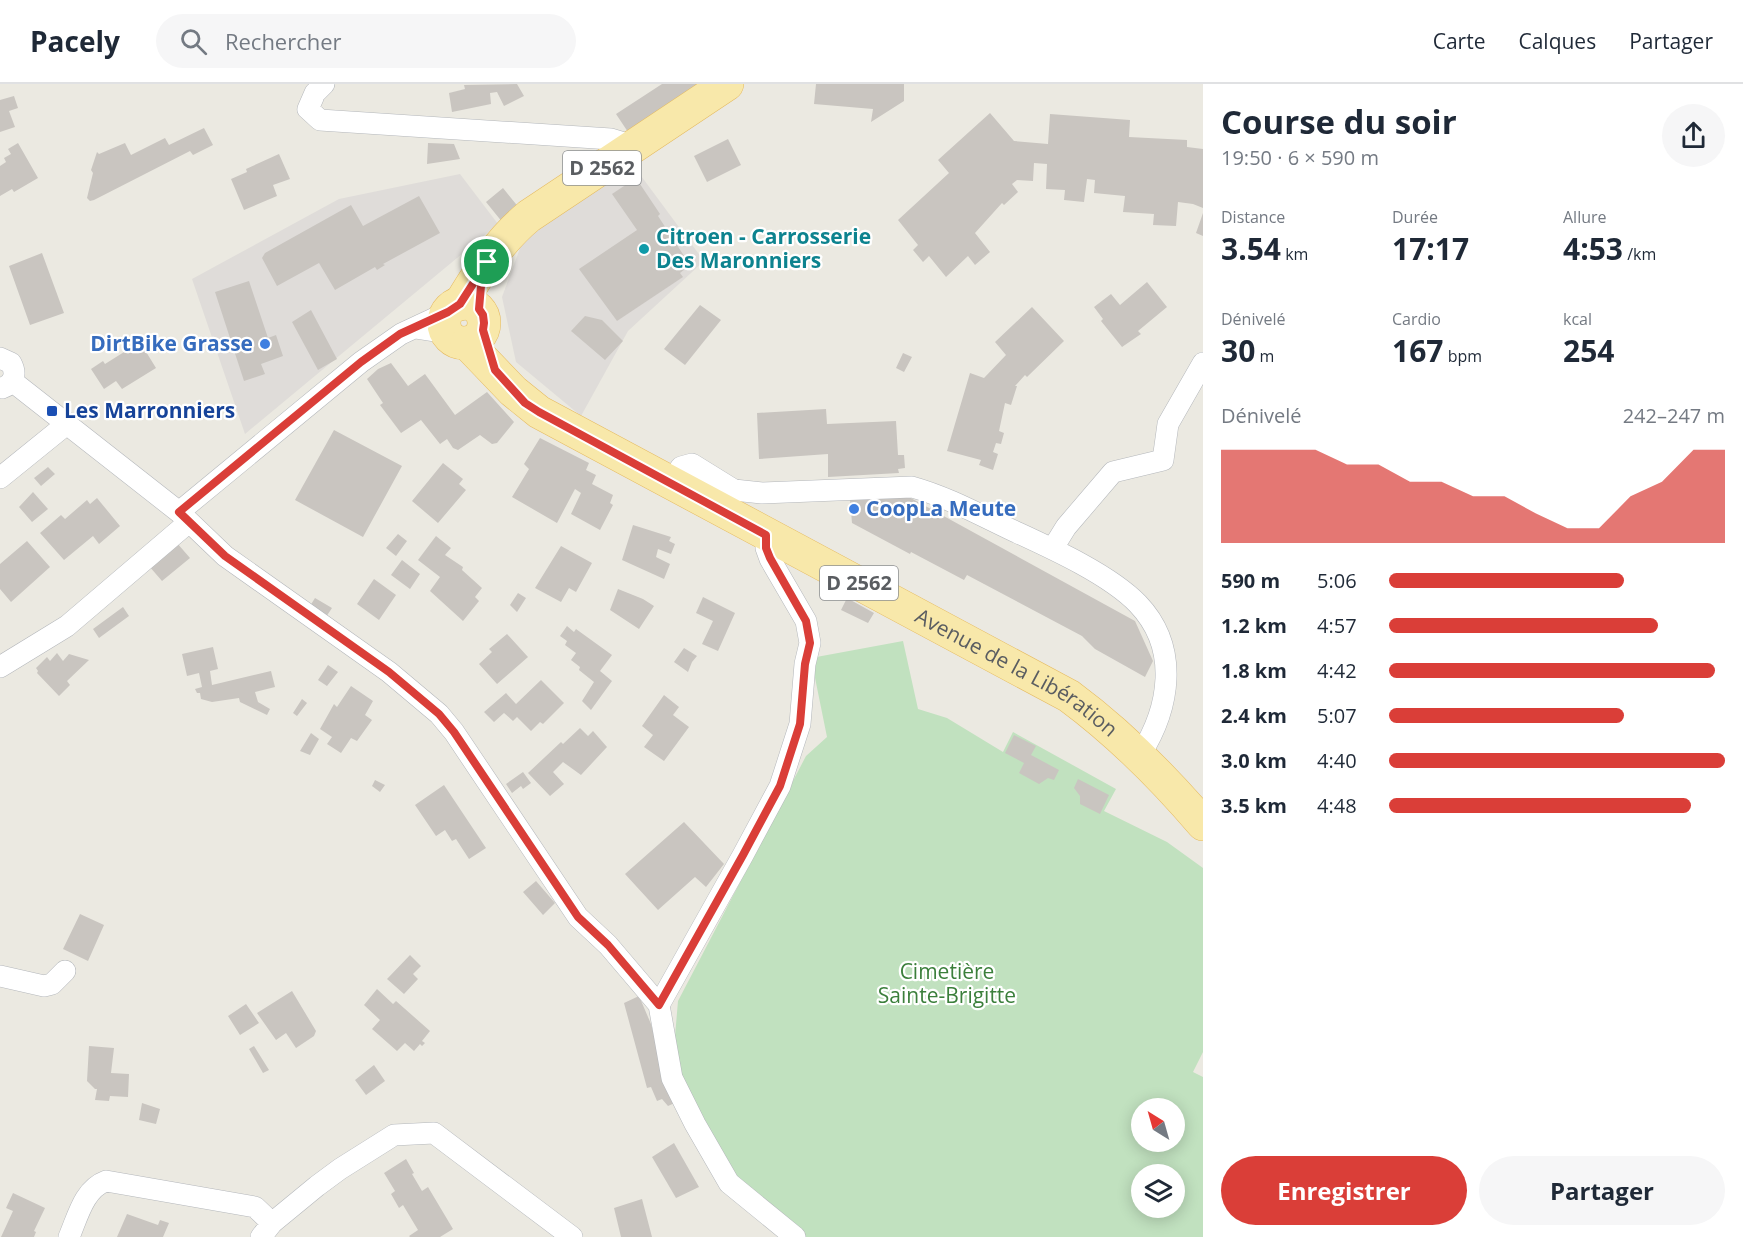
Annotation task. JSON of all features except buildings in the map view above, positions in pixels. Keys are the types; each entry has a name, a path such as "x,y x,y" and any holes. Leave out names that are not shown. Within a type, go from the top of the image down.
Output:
{"main road":[{"name":"Avenue de la Libération","path":"727,84 511,230 487,262 481,286 464,322 495,370 525,403 670,484 880,593 1069,696 1102,720 1140,755 1203,824"}],"street":[{"path":"324,84 315,93 308,109 320,120 611,139 634,146"},
{"path":"0,667 67,626 184,517 361,362 400,334 415,328 464,322"},
{"path":"0,358 7,360 14,367 15,372 6,385 68,423 184,517 225,556 389,672 439,714 454,732 578,917 608,945 659,1005 672,1078 729,1183 795,1237"},
{"path":"1053,549 1066,527 1113,472 1163,460 1168,424 1203,363"},
{"path":"0,478 68,423"},
{"path":"670,484 681,467 692,464 734,490 762,493 912,487 933,493 1053,549 1119,587 1139,605 1153,627 1164,652 1168,674 1159,720 1152,737 1140,755"},
{"path":"659,1005 780,786 800,724 805,664 810,643 806,621 770,558 766,548 766,535"},
{"path":"0,976 44,986 52,984 65,971"},
{"path":"69,1237 88,1194 96,1185 106,1181 255,1207 267,1230 340,1169 394,1135 434,1133 572,1237"}],"shaded area":[{"path":"633,165 704,261 628,331 581,416 516,362 502,297 523,240"},
{"path":"460,174 498,224 245,434 192,279 339,199"}],"green space":[{"name":"Cimetière Sainte-Brigitte","path":"903,641 918,709 947,718 1003,752 1013,732 1116,789 1104,811 1167,842 1203,868 1203,1052 1193,1072 1203,1077 1203,1237 805,1237 735,1179 689,1099 674,1048 678,1001 806,756 827,737 811,658"}],"place":[{"name":"Citroen - Carrosserie Des Maronniers","path":"644,249"},
{"name":"DirtBike Grasse","path":"265,344"},
{"name":"Les Marronniers","path":"52,411"},
{"name":"CoopLa Meute","path":"854,509"}],"route":[{"path":"487,262 481,286 479,309 483,315 483,330 495,370 513,391 539,412 766,535 766,548 770,558 806,621 810,643 805,664 800,724 780,786 659,1005 608,945 578,917 454,732 439,714 389,672 225,556 179,512 361,362 400,334 460,304 487,262"}]}
